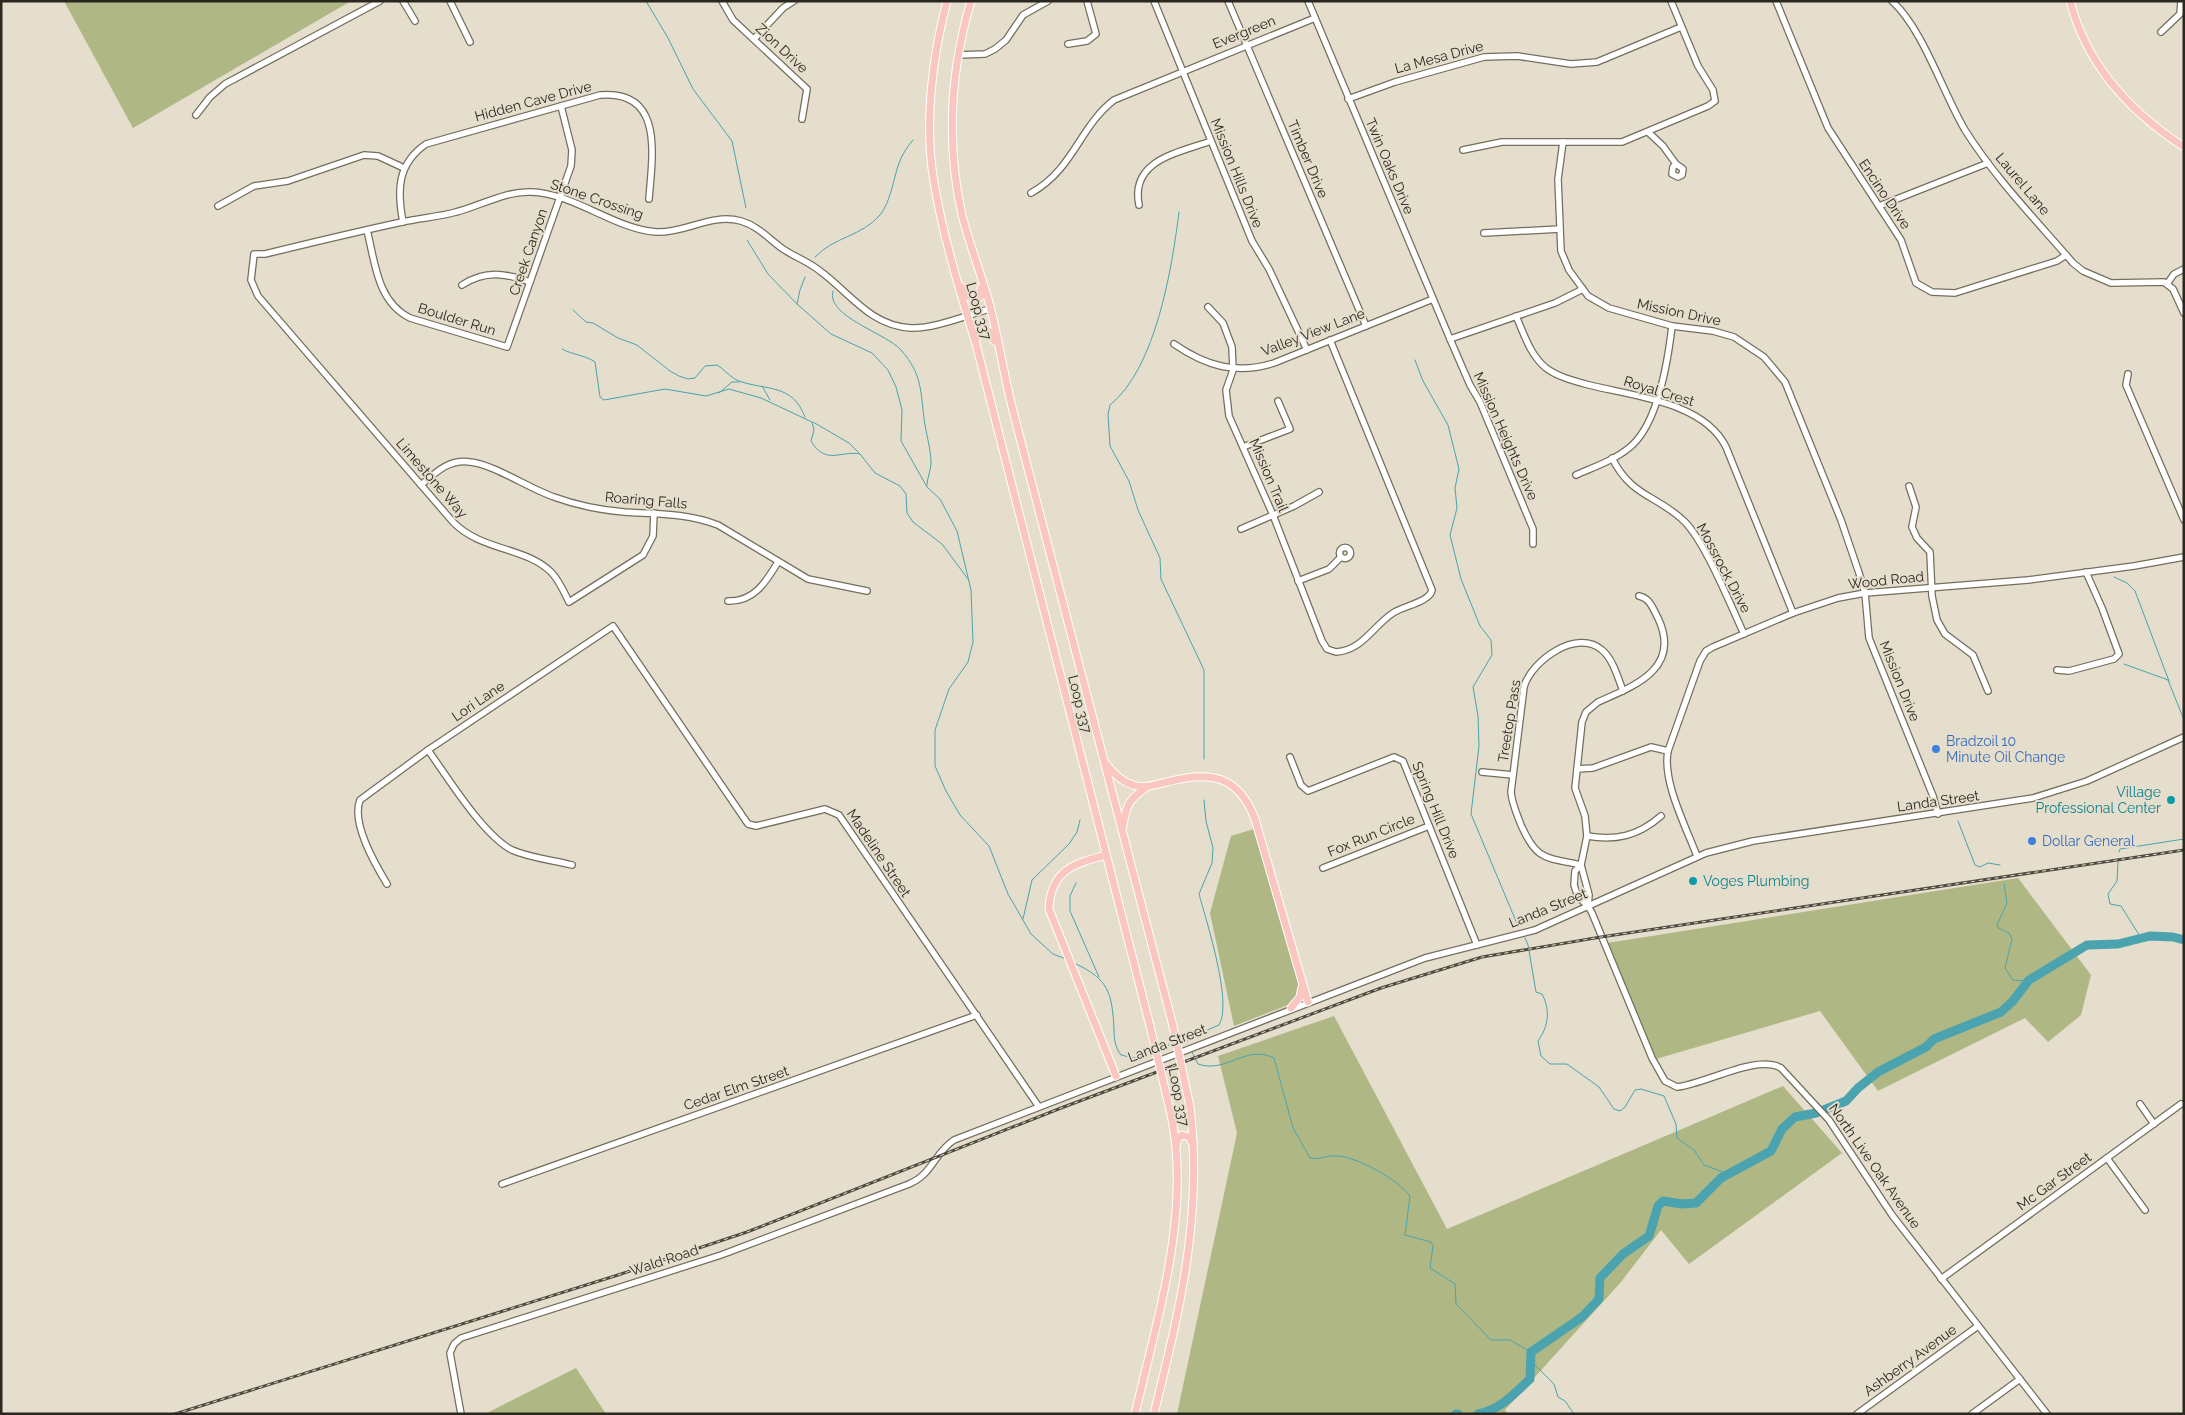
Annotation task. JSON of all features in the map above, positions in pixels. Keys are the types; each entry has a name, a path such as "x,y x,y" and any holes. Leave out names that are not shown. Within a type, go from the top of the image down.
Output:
{"main road":[{"name":"Loop 337","path":"947,1 937,48 931,102 930,140 934,182 954,268 976,344 1170,1110 1175,1150 1176,1208 1166,1274 1135,1414"},
{"name":"Loop 337","path":"971,1 958,55 951,115 954,164 962,214 990,309 999,352 1173,1026 1190,1107 1195,1188 1191,1240 1180,1305 1154,1414"},
{"path":"2070,1 2086,43 2113,86 2135,111 2184,147"},
{"path":"954,268 965,292 973,300 978,300 981,296 981,281"},
{"path":"976,344 977,332 982,328 986,329 999,352"},
{"path":"1105,763 1120,778 1133,785 1147,786 1187,777 1208,776 1228,783 1243,796 1255,819 1308,1002"},
{"path":"1122,829 1126,809 1132,796 1147,786"},
{"path":"1106,855 1081,862 1066,870 1055,882 1049,895 1049,909 1116,1076"},
{"path":"1292,1008 1300,997 1302,981"},
{"path":"1175,1150 1178,1139 1185,1135 1191,1139 1194,1152"}],"street":[{"path":"196,115 210,96 225,84 380,1"},
{"path":"403,1 415,21"},
{"path":"450,1 470,42"},
{"name":"Zion Drive","path":"722,1 733,20 807,90 802,119"},
{"path":"754,39 783,8 794,1"},
{"path":"958,55 985,54 995,49 1006,40 1023,15 1048,1"},
{"path":"1068,44 1087,41 1096,34 1087,1"},
{"name":"Mission Hills Drive","path":"1154,1 1252,241 1269,269 1307,350"},
{"name":"Timber Drive","path":"1228,1 1366,326"},
{"name":"Twin Oaks Drive","path":"1308,1 1450,339"},
{"path":"1463,150 1502,142 1622,142 1708,106 1715,101 1712,90 1698,66 1671,1"},
{"name":"Encino Drive","path":"1776,1 1828,128 1854,171 1903,244 1912,277 1920,286 1932,292 1955,293 2026,272 2058,261 2066,255"},
{"name":"Laurel Lane","path":"1892,1 1906,17 1956,115 1988,163 2066,255 2083,271 2111,283 2128,284 2154,280 2167,284"},
{"path":"2162,32 2180,14 2181,1"},
{"name":"Evergreen","path":"1031,193 1050,182 1059,172 1097,117 1109,103 1124,94 1314,18"},
{"name":"La Mesa Drive","path":"1348,99 1395,82 1490,56 1517,56 1570,64 1589,64 1681,27"},
{"name":"Hidden Cave Drive","path":"403,222 398,192 404,168 420,148 436,140 608,94 619,96 639,107 649,121 653,139 649,199"},
{"name":"Creek Canyon","path":"507,347 560,197 572,157 562,106"},
{"path":"1648,132 1676,164"},
{"path":"1139,205 1138,186 1142,175 1150,166 1166,157 1211,140"},
{"name":"Mission Drive","path":"1563,142 1558,173 1562,258 1583,289 1593,300 1602,306 1672,326 1714,331 1734,337 1764,357 1781,375 1793,400 1841,520 1865,593 1869,638 1932,794 1938,814"},
{"path":"218,206 254,186 288,181 364,155 378,156 404,168"},
{"path":"1879,206 1988,163"},
{"name":"Stone Crossing","path":"254,254 265,254 403,222 454,213 510,195 531,192 560,197 635,227 656,232 672,231 717,219 731,219 750,224 783,249 822,272 856,304 890,324 911,328 923,327 990,309"},
{"path":"1484,233 1560,229"},
{"name":"Boulder Run","path":"367,230 385,295 396,310 410,318 507,347"},
{"name":"Limestone Way","path":"254,254 252,280 258,296 421,485 466,533 546,568 554,575 569,602 643,555 652,536 654,513"},
{"path":"2184,269 2174,274 2167,284 2173,290 2184,313"},
{"path":"462,285 474,278 494,274 512,276 530,282"},
{"path":"1450,339 1555,303 1583,289"},
{"name":"Valley View Lane","path":"1174,344 1202,360 1232,370 1266,365 1433,299"},
{"name":"Mission Trail","path":"1208,307 1220,318 1230,335 1233,354 1232,370 1226,390 1227,408 1273,515 1322,641 1331,652 1340,652 1358,645 1390,614 1426,599 1432,594 1431,587 1330,340"},
{"name":"Royal Crest","path":"1516,316 1532,353 1552,372 1580,382 1656,402 1700,417 1714,429 1723,441 1793,612"},
{"path":"1576,475 1625,451 1639,438 1650,421 1668,362 1672,326"},
{"name":"Mission Heights Drive","path":"1450,339 1470,385 1480,402 1533,529 1533,544"},
{"path":"2128,374 2126,385 2184,520"},
{"path":"1243,447 1290,429 1278,401"},
{"name":"Mossrock Drive","path":"1612,458 1630,485 1677,516 1692,530 1744,634"},
{"name":"Roaring Falls","path":"421,485 447,464 471,462 484,465 528,487 572,503 624,512 687,516 718,525 778,562 816,582 867,591"},
{"path":"1909,486 1916,507 1912,527 1917,538 1930,552 1935,612 1941,628 1973,655 1988,691"},
{"path":"1241,529 1294,506 1319,492"},
{"path":"1298,581 1329,569 1341,557"},
{"name":"Wood Road","path":"1668,751 1701,658 1713,647 1793,612 1838,598 1865,593 2086,572 2184,557"},
{"path":"728,601 745,599 755,593 766,582 778,562"},
{"path":"2057,670 2069,671 2114,660 2119,654 2086,572"},
{"path":"1588,906 1578,897 1574,882 1575,871 1581,865 1586,836 1585,816 1575,788 1581,727 1586,712 1598,702 1648,678 1659,663 1664,646 1662,627 1648,601 1639,596"},
{"name":"Lori Lane","path":"387,884 365,846 358,807 360,800 428,750 613,626"},
{"name":"Madeline Street","path":"613,626 746,822 756,826 825,809 836,812 978,1015 1039,1107"},
{"name":"Treetop Pass","path":"1581,865 1545,857 1533,848 1512,803 1513,775 1524,687 1530,672 1541,660 1575,643 1588,643 1601,648 1609,658 1623,691"},
{"name":"Landa Street","path":"938,1156 943,1148 954,1140 1116,1076 1425,958 1535,930 1698,856 1753,841 2014,802 2070,787 2184,737"},
{"path":"1577,769 1592,768 1651,746 1668,751 1666,764 1668,776 1698,856"},
{"path":"428,750 476,816 498,840 516,851 572,865"},
{"name":"Spring Hill Drive","path":"1290,758 1301,785 1308,790 1394,758 1399,758 1403,761 1477,945"},
{"path":"1482,772 1513,775"},
{"path":"1586,836 1614,839 1647,827 1661,816"},
{"name":"Fox Run Circle","path":"1323,868 1429,826"},
{"path":"1581,865 1585,873 1588,906"},
{"path":"1574,882 1585,880"},
{"name":"North Live Oak Avenue","path":"1588,906 1652,1058 1669,1084 1684,1086 1756,1064 1772,1063 1781,1068 1829,1120 1890,1213 2047,1414"},
{"name":"Cedar Elm Street","path":"502,1184 978,1015"},
{"path":"2140,1104 2154,1124"},
{"name":"Mc Gar Street","path":"1942,1279 2181,1104"},
{"name":"Wald Road","path":"461,1414 450,1353 454,1344 462,1338 744,1247 909,1184 926,1174 938,1156"},
{"path":"2107,1158 2145,1210"},
{"name":"Ashberry Avenue","path":"1857,1414 1978,1326"},
{"path":"1972,1414 2020,1379"}],"green space":[{"path":"64,1 351,1 133,128"},
{"path":"1254,829 1299,978 1299,990 1293,1003 1234,1026 1210,913 1231,836"},
{"path":"2018,878 2091,975 2081,1015 2048,1042 2025,1018 1878,1091 1820,1011 1656,1059 1607,943"},
{"path":"1334,1016 1447,1229 1783,1086 1842,1153 1689,1264 1661,1230 1621,1282 1505,1410 1508,1414 1177,1414 1237,1133 1218,1056"},
{"path":"576,1368 606,1414 485,1414"}],"waterway":[{"path":"646,1 668,38 693,89 732,141 746,208"},
{"path":"815,257 831,245 865,228 880,215 889,197 900,160 913,140"},
{"path":"1179,212 1166,288 1150,342 1139,367 1126,388 1110,405 1108,414 1110,446 1129,481 1138,510 1160,558 1161,579 1204,670 1204,759"},
{"path":"747,240 768,274 797,304 831,334 872,353 888,370 896,387 902,410 901,441 927,487 940,499 957,531 971,590 973,642 968,662 949,689 935,730 935,766 946,791 960,815 989,846 1008,894 1031,934 1053,954 1066,959"},
{"path":"797,304 805,277"},
{"path":"833,291 833,300 838,308 858,324 883,337 901,350 914,368 920,386 930,454 931,466 927,485"},
{"path":"573,310 586,322 593,323 618,338 637,345 679,376 688,379 695,378 705,366 717,365 739,381 786,393 800,406 805,417"},
{"path":"562,349 595,362 600,397 604,400 665,389 706,396 729,389 761,398 812,422 814,430 811,441 822,453 828,455 860,454 875,473 900,486 906,494 907,513 913,522 942,544 968,579"},
{"path":"1415,360 1423,381 1448,425 1459,469 1455,488 1457,508 1450,535 1461,579 1480,626 1491,640 1492,655 1473,687 1478,716 1479,746 1471,814 1518,926"},
{"path":"719,393 732,382 739,382"},
{"path":"762,386 770,400"},
{"path":"813,422 849,443 859,453"},
{"path":"2114,577 2127,583 2135,591 2169,681"},
{"path":"2124,664 2168,680 2184,720"},
{"path":"1180,1041 1188,1041 1189,1038 1219,1025 1222,1014 1221,981 1199,894 1212,863 1213,848 1206,821 1204,800"},
{"path":"1023,919 1032,880 1069,844 1077,832 1080,820"},
{"path":"1958,821 1975,865 1980,867 1988,863 2000,865"},
{"path":"2119,852 2120,849 2184,839"},
{"path":"2118,862 2117,881 2108,894 2110,904 2121,906 2141,938"},
{"path":"1076,883 1070,896 1070,911 1099,977"},
{"path":"2004,884 2007,903 1997,925 1998,928 2009,933 2012,939 2005,968 2013,980 2028,981"},
{"path":"1518,924 1519,919 1524,915"},
{"path":"1478,1414 1500,1405 1530,1379 1531,1352 1582,1317 1599,1299 1600,1278 1623,1254 1649,1236 1658,1206 1663,1201 1682,1204 1696,1203 1721,1178 1771,1151 1782,1129 1795,1117 1816,1113 1846,1101 1858,1088 1878,1072 1926,1047 1934,1039 2001,1012 2012,1002 2029,980 2087,945 2118,944 2150,936 2173,937 2184,940"},
{"path":"1525,938 1528,945 1536,992 1542,994 1547,1007 1546,1024 1538,1041 1541,1056 1550,1064 1567,1064 1599,1087 1614,1109 1620,1111 1625,1107 1635,1090 1641,1089 1664,1096 1676,1124 1677,1138 1694,1150 1704,1165 1728,1174"},
{"path":"1074,963 1102,981 1110,997 1115,1043 1121,1055 1133,1058 1153,1051"},
{"path":"1159,1049 1174,1043"},
{"path":"1192,1052 1198,1064 1208,1066 1227,1063 1254,1054 1274,1058 1293,1128 1310,1158 1336,1156 1355,1160 1387,1176 1404,1190 1410,1196 1405,1235 1431,1242 1433,1246 1430,1268 1455,1284 1456,1304 1491,1340 1510,1340 1531,1352"},
{"path":"1530,1360 1554,1384 1558,1397 1565,1401 1574,1414"}],"railway":[{"path":"175,1414 618,1275 747,1232 1061,1108 1381,988 1482,957 1601,937 2184,850"}],"place":[{"name":"Bradzoil 10 Minute Oil Change","path":"1936,749"},
{"name":"Village Professional Center","path":"2171,800"},
{"name":"Dollar General","path":"2032,841"},
{"name":"Voges Plumbing","path":"1693,881"}]}
